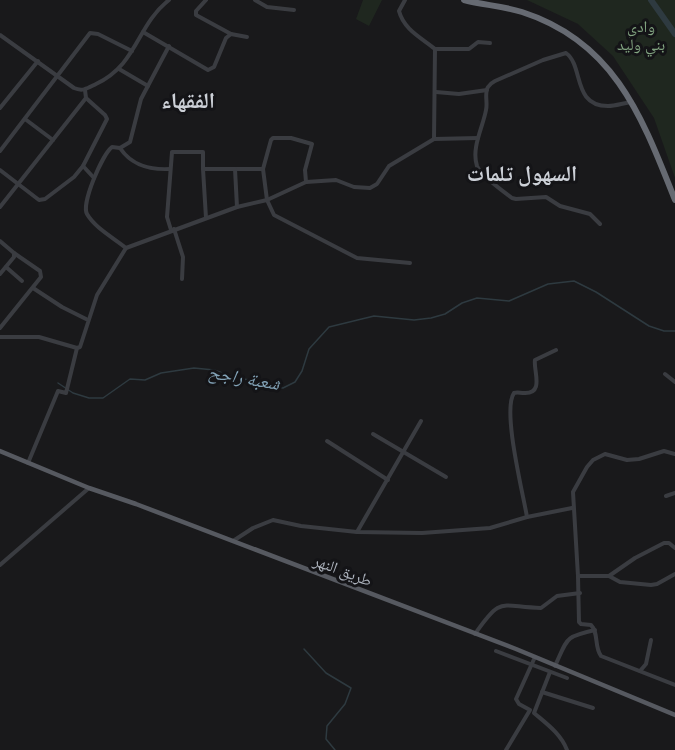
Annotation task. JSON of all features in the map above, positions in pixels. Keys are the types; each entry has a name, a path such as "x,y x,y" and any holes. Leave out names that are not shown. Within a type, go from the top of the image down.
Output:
{"highway":[{"path":"464,0 523,12 563,31 588,48 607,66 632,102 675,200"}],"main road":[{"name":"طريق النهر","path":"0,452 535,657 675,715"}],"street":[{"path":"0,35 74,88 85,90 109,78 119,69 158,9 169,0"},
{"path":"206,0 196,11 196,15 231,34 247,36"},
{"path":"255,0 267,7 294,10"},
{"path":"405,0 400,9 400,17 418,37 435,49 470,49 478,42 490,43"},
{"path":"143,32 203,68 211,69 217,61 226,38 231,34"},
{"path":"0,151 90,33 98,34 132,51"},
{"path":"126,248 91,219 86,213 85,205 101,160 109,148 120,148 130,142 141,99 169,46"},
{"path":"435,49 435,139"},
{"path":"600,224 590,214 560,206 546,197 512,198 478,167 478,138 486,112 487,90 489,85 495,81 543,60 566,53 572,60 580,88 590,99 606,106 632,102"},
{"path":"0,108 38,61"},
{"path":"119,69 148,86"},
{"path":"0,170 36,199 42,200 74,177 83,166 107,119 86,98 85,90"},
{"path":"436,92 459,94 487,90"},
{"path":"0,207 86,98"},
{"path":"25,119 53,140"},
{"path":"306,182 305,170 313,147 310,143 291,138 273,138 263,169 267,200 278,217 357,258 410,263"},
{"path":"28,463 58,391 66,393 77,348 97,295 126,248 172,229 237,207 267,200 306,182 336,180 354,187 370,188 377,184 389,166 435,139 478,138"},
{"path":"120,148 132,162 154,169 170,169"},
{"path":"182,279 183,257 167,217 172,152 204,153 206,218"},
{"path":"83,166 94,178"},
{"path":"235,168 237,207"},
{"path":"203,169 263,169"},
{"path":"0,241 39,271 40,279 0,328"},
{"path":"0,274 14,257 14,253"},
{"path":"6,267 22,281"},
{"path":"33,288 86,319"},
{"path":"0,337 39,337 77,348"},
{"path":"527,517 509,418 511,397 514,393 525,393 536,387 538,382 534,362 556,350"},
{"path":"665,374 675,382"},
{"path":"357,532 422,421"},
{"path":"373,434 447,477"},
{"path":"327,441 388,480"},
{"path":"675,454 664,451 636,460 605,454 598,457 587,467 574,487 572,508 580,593 579,622 591,625 595,630 601,656 675,685"},
{"path":"0,565 89,488"},
{"path":"666,496 675,493"},
{"path":"232,541 253,528 273,520 302,526 357,532 422,533 480,529 572,508"},
{"path":"609,576 635,558 664,543 669,543 675,548"},
{"path":"578,576 609,576 620,582 651,585 675,574"},
{"path":"475,634 485,620 501,605 514,604 541,608 557,596 580,593"},
{"path":"555,666 567,641 573,635 595,630"},
{"path":"640,672 646,664 651,640"},
{"path":"496,651 567,678"},
{"path":"535,657 516,699 519,704 532,711 553,729 567,750"},
{"path":"506,750 532,711 550,672"},
{"path":"542,692 592,708"}],"green space":[{"path":"363,0 382,0 369,26 356,19"},
{"name":"وادي بني وليد","path":"527,0 675,0 675,178 654,118 613,56 578,24"}],"waterway":[{"name":"وادي بني وليد","path":"651,0 675,34"},
{"name":"شعبة راجح","path":"58,383 73,393 89,398 103,398 130,379 145,380 161,373 194,368 214,370 267,387 283,388 295,382 302,371 309,349 329,327 374,316 414,320 431,318 445,314 462,303 477,298 509,301 548,284 574,281 596,292 649,326 664,331 675,331"},
{"path":"304,649 326,673 351,688 345,704 327,726 326,739 335,750"}],"district":[{"name":"الفقهاء","path":"188,100"},
{"name":"السهول تلمات","path":"522,173"}]}
